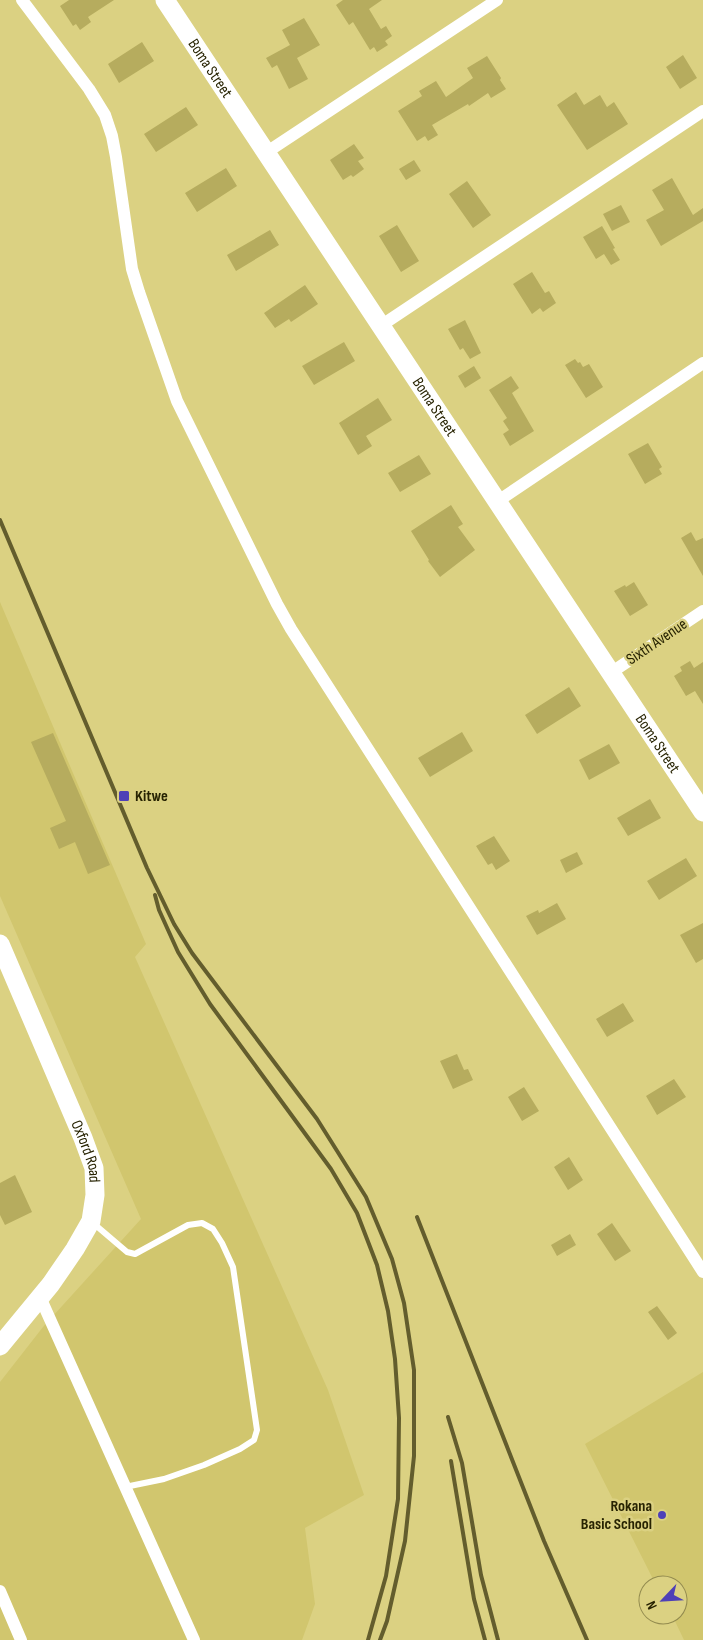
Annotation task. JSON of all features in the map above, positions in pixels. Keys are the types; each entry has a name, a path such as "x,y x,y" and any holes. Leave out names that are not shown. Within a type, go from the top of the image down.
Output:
{"street":[{"path":"22,0 89,88 105,115 116,157 132,269 177,401 277,604 291,629 703,1272"},
{"name":"Boma Street","path":"165,0 703,812"},
{"path":"267,152 496,0"},
{"path":"382,325 703,111"},
{"path":"498,501 703,363"},
{"name":"Sixth Avenue","path":"612,672 703,611"},
{"name":"Oxford Road","path":"0,944 83,1138 94,1168 95,1195 91,1221 75,1248 40,1297 0,1346"},
{"path":"40,1297 194,1640"},
{"path":"0,1591 21,1640"}],"lane":[{"path":"91,1221 127,1252 135,1254 188,1225 202,1223 213,1229 233,1267 257,1430 254,1440 240,1449 204,1465 164,1478 125,1487"}],"shaded area":[{"path":"0,602 146,944 135,957 328,1390 364,1495 305,1528 315,1604 302,1640 0,1640 0,1382 43,1327 141,1219 0,896"},
{"name":"Rokana Basic School","path":"703,1372 703,1640 684,1640 677,1625 688,1625 688,1575 651,1575 585,1444"}],"building":[{"path":"69,0 114,0 88,17 91,22 80,30 76,24 73,26 60,6"},
{"path":"343,0 382,0 369,9 381,29 386,26 392,36 385,41 388,45 377,52 374,47 370,50 353,22 349,25 336,5"},
{"path":"304,18 320,45 297,58 308,79 289,89 277,65 272,68 266,58 290,45 282,30"},
{"path":"142,42 154,61 119,83 108,64"},
{"path":"683,55 697,78 680,89 666,67"},
{"path":"487,56 506,89 491,98 488,93 469,106 468,104 432,125 438,135 428,141 425,136 417,141 398,111 422,96 419,91 436,81 446,97 473,78 467,68"},
{"path":"576,92 584,105 600,95 607,107 614,102 628,124 587,150 557,105"},
{"path":"186,107 198,125 156,152 144,134"},
{"path":"354,144 364,158 358,161 364,169 353,177 351,175 343,180 330,160"},
{"path":"414,160 421,171 406,180 399,169"},
{"path":"226,168 237,186 197,212 185,193"},
{"path":"672,178 693,215 703,208 703,221 661,246 646,220 664,210 652,190"},
{"path":"467,181 491,215 473,228 449,194"},
{"path":"621,205 630,222 612,231 603,214"},
{"path":"397,225 419,261 401,272 379,236"},
{"path":"602,226 620,260 611,265 604,254 596,259 583,237"},
{"path":"270,230 279,245 236,271 227,255"},
{"path":"532,272 545,293 549,291 556,303 543,312 540,308 532,314 513,284"},
{"path":"305,285 318,304 291,322 289,319 275,328 264,313"},
{"path":"465,320 481,353 470,359 463,348 460,350 448,329"},
{"path":"344,342 355,361 314,385 302,366"},
{"path":"575,359 583,367 589,364 603,387 586,398 565,365"},
{"path":"474,366 481,378 465,388 458,376"},
{"path":"511,376 519,388 512,393 534,431 510,446 503,434 509,430 503,421 507,418 489,390"},
{"path":"378,398 392,420 366,436 372,446 358,455 339,423"},
{"path":"648,443 662,467 659,469 662,474 645,484 628,454"},
{"path":"419,455 431,474 400,492 388,473"},
{"path":"451,505 463,524 458,527 475,550 440,577 428,561 411,531"},
{"path":"691,532 696,541 703,538 703,576 681,538"},
{"path":"634,582 648,605 630,616 614,591"},
{"path":"690,661 694,668 703,662 703,704 695,691 686,696 674,676 682,671 680,667"},
{"path":"569,687 581,706 537,734 525,715"},
{"path":"462,732 473,751 430,777 418,758"},
{"path":"53,733 110,865 88,874 75,842 59,849 50,828 66,821 31,742"},
{"path":"609,744 620,763 589,780 579,760"},
{"path":"650,799 661,818 628,836 617,818"},
{"path":"494,836 510,861 496,870 492,863 488,865 476,846"},
{"path":"577,852 583,864 566,873 560,860"},
{"path":"686,858 697,876 659,900 647,881"},
{"path":"557,903 566,919 537,935 526,916 538,910 539,913"},
{"path":"703,923 703,959 696,963 680,935"},
{"path":"623,1003 634,1021 607,1037 596,1019"},
{"path":"457,1054 464,1070 468,1069 473,1080 453,1089 440,1061"},
{"path":"674,1079 686,1097 657,1115 646,1096"},
{"path":"524,1087 539,1111 522,1121 508,1097"},
{"path":"569,1157 583,1180 568,1190 554,1167"},
{"path":"15,1175 32,1212 5,1225 0,1215 0,1183"},
{"path":"612,1223 631,1251 615,1261 597,1234"},
{"path":"570,1234 576,1245 557,1256 551,1245"},
{"path":"657,1306 677,1333 668,1340 648,1312"}],"railway":[{"path":"0,520 147,868 174,924 192,953 317,1119 366,1197 392,1259 404,1303 414,1370 414,1456 405,1541 387,1621 380,1640"},
{"path":"155,895 159,910 178,952 210,1004 331,1169 357,1213 377,1265 388,1311 395,1359 399,1418 398,1499 386,1576 368,1640"},
{"path":"417,1217 544,1541 587,1640"},
{"path":"448,1417 462,1463 481,1575 498,1640"},
{"path":"451,1461 474,1599 485,1640"}],"place":[{"name":"Kitwe","path":"124,796"},
{"name":"Rokana Basic School","path":"662,1515"}]}
